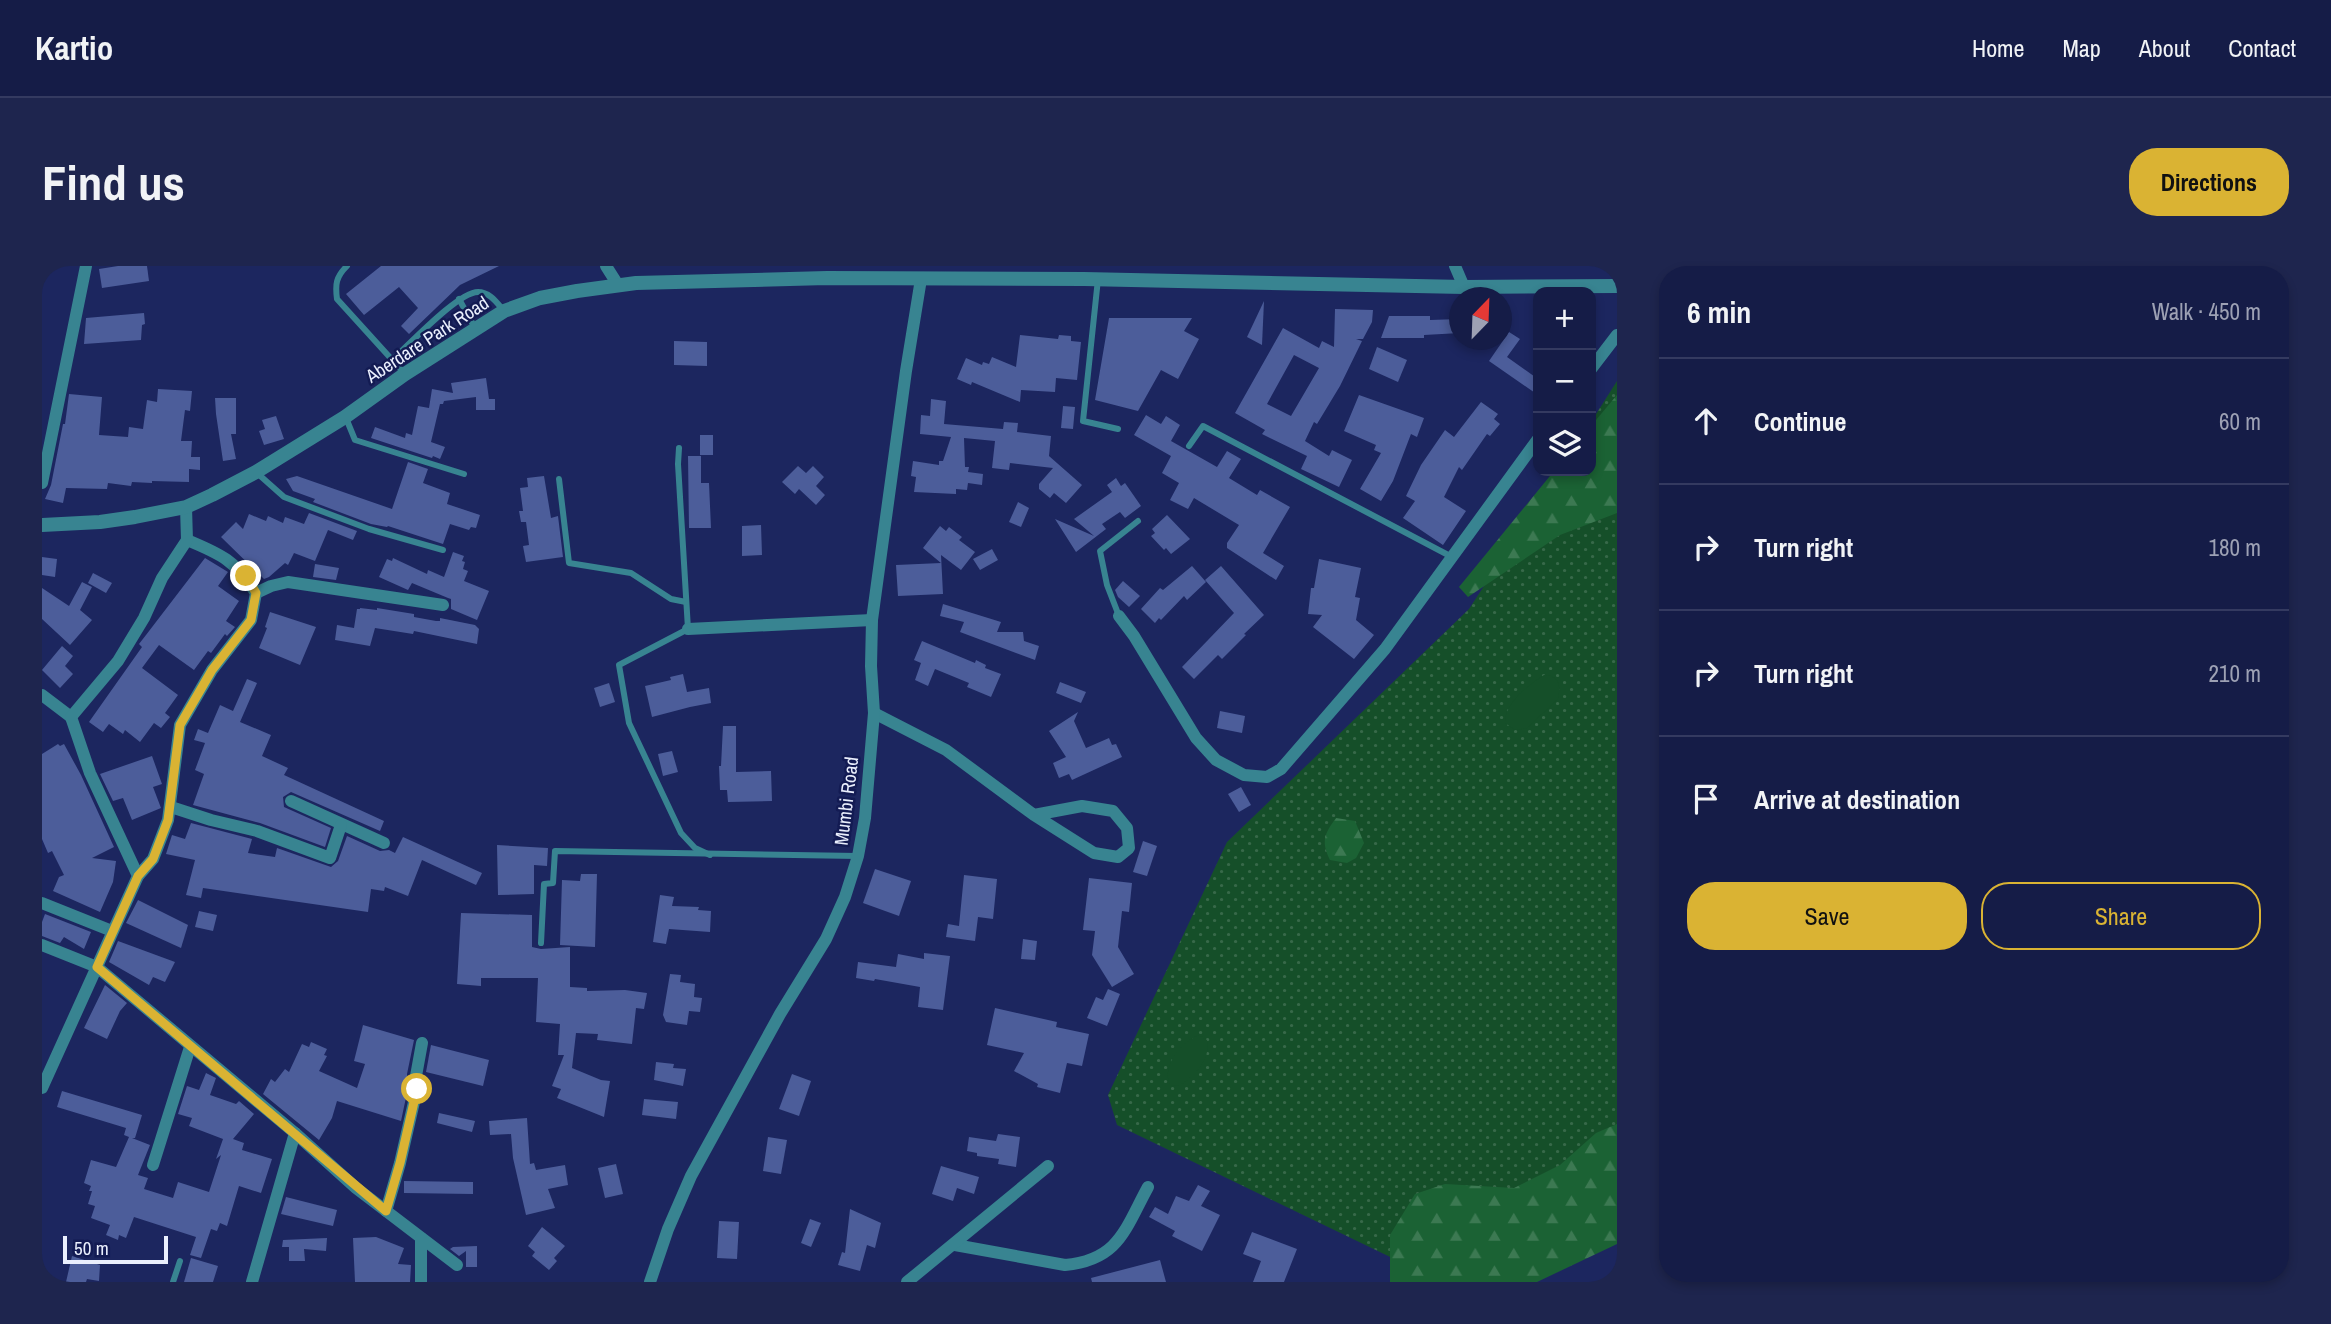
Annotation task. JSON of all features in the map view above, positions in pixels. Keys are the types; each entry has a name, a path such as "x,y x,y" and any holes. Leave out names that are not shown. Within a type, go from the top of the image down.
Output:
{"street":[{"path":"42,483 86,266"},
{"path":"606,266 618,285"},
{"path":"1455,266 1464,287"},
{"name":"Aberdare Park Road","path":"42,525 100,522 186,507 256,472 345,417 405,374 504,311 540,298 618,285 704,280 1089,275 1464,287 1617,286"},
{"name":"Mumbi Road","path":"650,1282 668,1229 691,1177 780,1014 826,939 845,897 858,856 865,818 874,713 872,620 921,279"},
{"path":"1596,362 1617,335"},
{"path":"1119,616 1196,738 1216,760 1244,775 1266,777 1281,769 1385,649 1454,558 1533,446"},
{"path":"71,717 118,661 144,618 162,578 187,540 186,507"},
{"path":"42,1088 112,931 138,876 153,859 168,820 180,725 212,670 251,620 256,593 246,576 220,553 187,540"},
{"path":"256,593 288,582 443,605"},
{"path":"688,629 872,620"},
{"path":"42,695 71,717 90,773 138,876"},
{"path":"874,713 946,750 1034,815 1094,853 1118,857 1129,848 1127,828 1113,811 1082,806 1034,815"},
{"path":"291,801 384,843"},
{"path":"171,807 257,831 330,858 341,825"},
{"path":"42,902 112,931"},
{"path":"42,945 97,967 295,1133 356,1188 457,1265"},
{"path":"386,1211 417,1089 416,1076 422,1043"},
{"path":"153,1165 190,1047"},
{"path":"252,1282 295,1133"},
{"path":"907,1282 1048,1166"},
{"path":"954,1245 1065,1265 1082,1263 1099,1256 1119,1242 1147,1187"},
{"path":"421,1238 421,1282"}],"lane":[{"path":"347,266 338,275 335,284 338,299 405,374"},
{"path":"1089,275 1083,421 1118,429"},
{"path":"392,360 459,299 476,292 488,294 504,311"},
{"path":"459,299 476,329"},
{"path":"345,417 355,440 464,474"},
{"path":"1189,446 1203,426 1454,558"},
{"path":"679,448 688,629 618,665 629,723 681,833 695,848 710,855"},
{"path":"256,472 284,497 369,529 443,550"},
{"path":"559,479 569,563 631,573 671,598 686,602"},
{"path":"1119,616 1107,585 1100,551 1138,521"},
{"path":"541,943 544,884 553,883 555,851 858,856"},
{"path":"173,1282 180,1261"}],"green space":[{"path":"1617,381 1617,1223 1442,1282 1117,1125 1108,1095 1227,842 1469,609 1556,476 1596,476 1596,414"},
{"path":"1617,395 1617,513 1560,535 1468,597 1459,587 1550,476 1596,476 1596,420"},
{"path":"1544,675 1553,677 1558,682 1558,699 1527,728 1515,730 1505,723 1509,708 1518,695"},
{"path":"1336,818 1355,821 1364,843 1356,858 1347,863 1330,860 1325,848 1326,834"},
{"path":"1199,1035 1207,1040 1204,1061 1185,1082 1179,1086 1170,1085 1168,1070 1174,1056 1186,1043"},
{"path":"1617,1124 1617,1244 1537,1282 1390,1282 1390,1235 1415,1194 1445,1184 1514,1188 1560,1165 1596,1133"}],"building":[{"path":"147,266 149,281 102,288 99,269"},
{"path":"381,266 499,266 460,285 409,334 401,326 418,308 399,287 364,315 346,294"},
{"path":"1264,301 1262,345 1247,337"},
{"path":"1335,309 1373,310 1372,322 1363,339 1356,339 1362,341 1340,386 1317,424 1314,422 1305,441 1329,456 1332,450 1352,460 1339,487 1301,469 1307,456 1262,434 1265,430 1235,413 1283,328 1319,348 1322,341 1334,347","holes":["1294,355 1319,368 1291,416 1267,404"]},
{"path":"144,313 145,324 142,325 141,340 84,344 86,318"},
{"path":"1389,316 1430,316 1430,320 1449,319 1449,334 1424,335 1424,338 1381,338"},
{"path":"1109,318 1192,318 1184,331 1199,339 1178,379 1161,370 1138,411 1095,400"},
{"path":"1512,334 1520,339 1507,357 1533,375 1533,392 1489,361 1497,350 1512,350"},
{"path":"1020,335 1058,339 1059,335 1071,336 1071,341 1081,342 1077,380 1056,378 1055,392 1021,390 1020,402 972,382 971,385 957,379 966,358 982,365 983,362 989,364 992,357 1016,367"},
{"path":"674,341 707,342 707,366 674,365"},
{"path":"1377,347 1407,360 1398,382 1369,369"},
{"path":"486,378 489,399 495,399 495,410 476,410 476,397 444,401 440,404 431,442 445,447 440,459 371,438 375,427 405,438 406,433 412,435 418,406 429,408 432,389 453,393 451,383"},
{"path":"158,389 192,391 190,411 185,410 181,441 192,441 191,457 200,457 200,470 189,469 189,482 132,482 131,486 108,483 107,489 66,488 63,503 45,499 51,485 65,424 69,394 102,397 99,435 128,437 129,427 143,429 147,400 157,402"},
{"path":"1359,395 1424,418 1417,437 1411,434 1393,481 1381,501 1360,489 1381,453 1374,450 1376,445 1344,431"},
{"path":"215,398 236,398 236,434 231,434 236,459 223,461"},
{"path":"931,399 946,401 944,424 1003,429 1004,422 1018,423 1017,432 1051,436 1049,456 1082,485 1066,503 1054,493 1050,498 1039,489 1039,484 1053,468 1010,463 1009,470 992,468 995,441 964,438 965,467 969,467 968,472 983,474 982,485 968,483 967,490 956,489 956,494 914,492 916,477 911,476 913,461 939,465 939,461 943,461 951,437 920,434 921,415 930,416"},
{"path":"1481,402 1498,414 1494,419 1500,424 1490,436 1487,434 1462,470 1459,467 1444,497 1466,511 1443,545 1403,518 1415,501 1406,496 1421,465 1445,430 1454,437"},
{"path":"1063,406 1075,407 1073,429 1061,428"},
{"path":"1146,415 1161,424 1166,416 1180,425 1171,441 1217,467 1227,451 1241,459 1229,478 1257,495 1260,490 1290,507 1263,553 1284,566 1276,580 1227,548 1227,543 1239,525 1194,498 1188,509 1170,500 1179,483 1162,473 1171,456 1134,435"},
{"path":"276,416 284,439 264,445 259,431 265,429 262,420"},
{"path":"700,435 713,435 713,455 700,455"},
{"path":"688,456 701,456 701,483 709,483 711,528 689,528"},
{"path":"408,462 428,469 423,483 450,493 447,504 480,515 476,528 471,527 469,530 450,524 443,544 388,526 371,524 313,502 315,499 293,491 286,479 297,476 392,509"},
{"path":"798,466 806,473 813,466 824,477 816,486 825,495 816,505 799,489 795,494 782,482"},
{"path":"544,476 551,518 558,516 563,557 526,562 523,546 529,545 526,522 521,522 519,511 523,511 520,488 528,487 527,478"},
{"path":"1116,478 1121,486 1125,483 1141,506 1125,518 1120,512 1102,524 1106,529 1076,552 1055,519 1094,536 1074,519 1112,492 1107,485"},
{"path":"1018,502 1029,508 1021,527 1009,522"},
{"path":"309,513 357,531 353,540 328,530 315,561 294,553 288,565 285,563 264,579 221,537 236,522 243,529 249,514 266,521 268,516 283,523 285,517 304,524"},
{"path":"1167,515 1190,539 1171,554 1151,536 1155,533 1152,529"},
{"path":"761,525 762,555 742,556 742,526"},
{"path":"940,526 946,531 949,527 962,537 959,540 975,552 961,570 941,555 943,594 898,596 896,565 941,563 923,548"},
{"path":"992,549 998,560 980,570 973,559"},
{"path":"453,552 464,556 463,569 468,571 464,581 489,591 477,620 451,609 451,599 412,583 408,590 379,577 387,559 392,561 393,558 427,574 428,570 444,577"},
{"path":"42,557 57,559 55,577 42,575"},
{"path":"205,558 228,572 218,586 239,601 226,621 235,627 227,636 225,634 211,653 208,651 194,670 159,645 142,668 178,695 165,713 170,717 161,728 154,723 140,742 125,730 123,734 109,724 103,732 89,722 142,647 139,644"},
{"path":"1319,559 1361,568 1355,597 1360,598 1356,620 1374,635 1354,659 1313,627 1322,615 1308,614 1311,588 1314,588"},
{"path":"315,564 339,568 336,580 313,577"},
{"path":"1192,566 1206,582 1187,600 1184,596 1155,623 1141,609 1160,588 1163,590"},
{"path":"1221,566 1264,615 1222,659 1218,655 1194,679 1182,667 1234,613 1205,580"},
{"path":"93,573 112,583 106,593 88,583"},
{"path":"1123,581 1140,596 1129,607 1118,597 1115,590"},
{"path":"82,582 92,587 80,610 92,620 70,645 42,619 42,588 69,606"},
{"path":"943,604 1001,622 997,632 1023,632 1024,641 1039,646 1035,660 960,632 964,622 940,616"},
{"path":"377,608 414,614 414,617 436,621 440,621 440,618 475,625 479,629 477,644 414,631 413,634 375,628 370,646 335,640 337,625 354,628 357,609"},
{"path":"270,612 316,627 300,665 259,648"},
{"path":"922,641 975,663 976,660 986,665 985,668 1001,674 991,697 967,687 969,683 935,669 928,686 915,680 921,663 914,660"},
{"path":"62,646 73,656 65,666 73,674 60,688 42,670"},
{"path":"683,674 687,692 709,688 711,703 652,717 645,686 671,680 670,677"},
{"path":"247,679 257,683 240,722 271,735 262,756 288,768 284,775 384,821 380,831 291,792 283,797 284,807 331,828 325,847 260,823 193,805 204,774 195,770 205,743 194,740 198,729 208,733 220,705 233,711"},
{"path":"1060,682 1086,692 1081,703 1056,693"},
{"path":"609,683 615,702 600,707 594,688"},
{"path":"1220,711 1245,716 1242,733 1217,728"},
{"path":"1078,712 1074,721 1086,748 1109,738 1112,745 1116,744 1122,757 1072,780 1069,774 1059,778 1053,763 1066,757 1049,731"},
{"path":"723,726 736,726 736,772 771,771 772,801 728,802 727,790 720,790 719,766"},
{"path":"58,744 64,744 81,775 114,847 92,858 116,861 113,882 100,912 53,891 59,877 64,875 52,851 48,853 42,839 42,754"},
{"path":"672,751 678,772 663,776 658,754"},
{"path":"152,756 162,784 153,787 161,808 132,820 123,798 113,801 100,774"},
{"path":"1241,787 1251,805 1239,812 1228,794"},
{"path":"191,823 252,839 248,853 275,857 277,848 331,867 338,861 347,836 380,851 389,850 395,853 403,837 482,873 476,885 422,860 408,896 385,887 384,891 371,889 368,912 203,888 201,898 186,895 195,860 166,854 172,835 185,839"},
{"path":"1143,841 1157,846 1147,876 1133,872"},
{"path":"497,845 548,848 547,866 534,865 534,894 498,895"},
{"path":"875,869 911,881 899,916 863,903"},
{"path":"581,874 597,874 595,947 560,945 562,880 580,881"},
{"path":"964,875 997,879 993,919 978,917 975,941 946,937 948,924 959,926"},
{"path":"1089,878 1132,883 1129,912 1122,911 1118,947 1134,974 1112,987 1092,955 1095,931 1083,930"},
{"path":"660,895 674,897 672,906 699,907 698,910 711,911 710,932 669,929 666,944 653,942"},
{"path":"138,900 188,925 181,948 126,923"},
{"path":"199,911 217,915 213,931 195,927"},
{"path":"461,913 532,915 532,947 570,947 570,987 587,988 587,991 625,990 647,993 644,1009 636,1008 632,1044 597,1040 598,1034 576,1033 572,1068 610,1081 604,1117 557,1098 561,1089 552,1086 564,1055 558,1055 560,1024 536,1022 538,978 481,978 481,986 457,984"},
{"path":"45,914 91,932 84,949 64,937 60,943 42,936"},
{"path":"1023,939 1037,941 1035,960 1021,959"},
{"path":"118,941 175,962 165,982 153,977 149,985 109,962"},
{"path":"924,953 950,956 943,1010 918,1007 920,987 856,978 858,962 896,967 898,954 924,959"},
{"path":"670,974 681,975 680,982 695,984 694,997 702,998 700,1012 689,1011 687,1025 666,1022 663,1015"},
{"path":"105,985 127,1003 120,1011 107,1039 84,1028"},
{"path":"1108,989 1120,994 1107,1026 1087,1018 1096,997 1103,1000"},
{"path":"995,1008 1057,1022 1056,1027 1089,1034 1082,1066 1067,1063 1060,1093 1037,1087 1038,1084 1014,1071 1024,1053 987,1045"},
{"path":"363,1025 414,1040 401,1121 337,1101 332,1118 319,1140 263,1094 271,1079 275,1082 285,1069 289,1072 302,1044 309,1047 311,1042 327,1049 324,1055 327,1056 319,1071 357,1088 365,1064 354,1061"},
{"path":"431,1045 489,1060 483,1086 426,1072"},
{"path":"656,1062 674,1064 673,1068 686,1069 683,1086 654,1080"},
{"path":"206,1073 216,1078 210,1095 236,1104 239,1101 254,1114 233,1139 244,1143 242,1150 272,1159 261,1193 239,1186 227,1226 220,1223 217,1231 211,1229 201,1258 190,1255 196,1237 134,1217 126,1238 119,1235 118,1240 106,1235 110,1225 91,1218 95,1206 88,1204 91,1186 84,1183 91,1160 116,1167 129,1137 124,1135 126,1128 57,1107 62,1091 142,1115 135,1138 132,1138 150,1145 138,1175 148,1178 144,1189 173,1198 178,1182 209,1192 221,1155 216,1159 223,1139 189,1126 192,1118 178,1114 187,1086 199,1090"},
{"path":"792,1074 811,1081 799,1116 779,1109"},
{"path":"644,1099 678,1102 676,1119 642,1115"},
{"path":"439,1113 475,1121 472,1132 437,1123"},
{"path":"527,1118 530,1164 534,1163 536,1170 565,1165 568,1185 548,1189 555,1208 526,1215 513,1158 511,1134 490,1135 489,1121"},
{"path":"998,1134 1020,1137 1016,1167 998,1164 999,1159 977,1156 977,1153 967,1151 969,1137 996,1141"},
{"path":"768,1137 787,1140 781,1174 763,1171"},
{"path":"616,1164 623,1194 605,1198 598,1168"},
{"path":"941,1166 979,1177 974,1194 957,1188 953,1201 932,1194"},
{"path":"404,1181 473,1182 473,1194 404,1193"},
{"path":"1198,1185 1210,1191 1201,1206 1220,1215 1202,1251 1172,1236 1175,1231 1149,1217 1155,1207 1168,1214 1176,1196 1189,1201"},
{"path":"286,1197 337,1210 333,1226 281,1214"},
{"path":"850,1209 881,1223 875,1248 867,1245 860,1271 838,1265 842,1252 845,1253"},
{"path":"810,1219 821,1223 811,1247 801,1243"},
{"path":"719,1221 739,1222 737,1259 717,1258"},
{"path":"542,1227 565,1246 554,1258 557,1261 549,1270 532,1256 535,1252 528,1246"},
{"path":"1252,1232 1297,1249 1284,1282 1253,1282 1261,1261 1243,1254"},
{"path":"376,1237 404,1248 398,1264 411,1265 410,1282 355,1282 353,1238"},
{"path":"327,1238 326,1251 304,1249 305,1261 289,1261 289,1247 282,1247 283,1240"},
{"path":"477,1246 477,1267 466,1267 466,1251 459,1256 450,1249 453,1247"},
{"path":"72,1256 100,1265 99,1281 87,1279 86,1282 66,1282"},
{"path":"191,1258 218,1266 213,1282 184,1282"},
{"path":"1160,1260 1166,1282 1092,1282 1091,1278"}],"route":[{"path":"246,576 256,593 251,620 212,670 189,705 180,725 168,820 153,859 138,876 97,967 386,1211 417,1089"}]}
